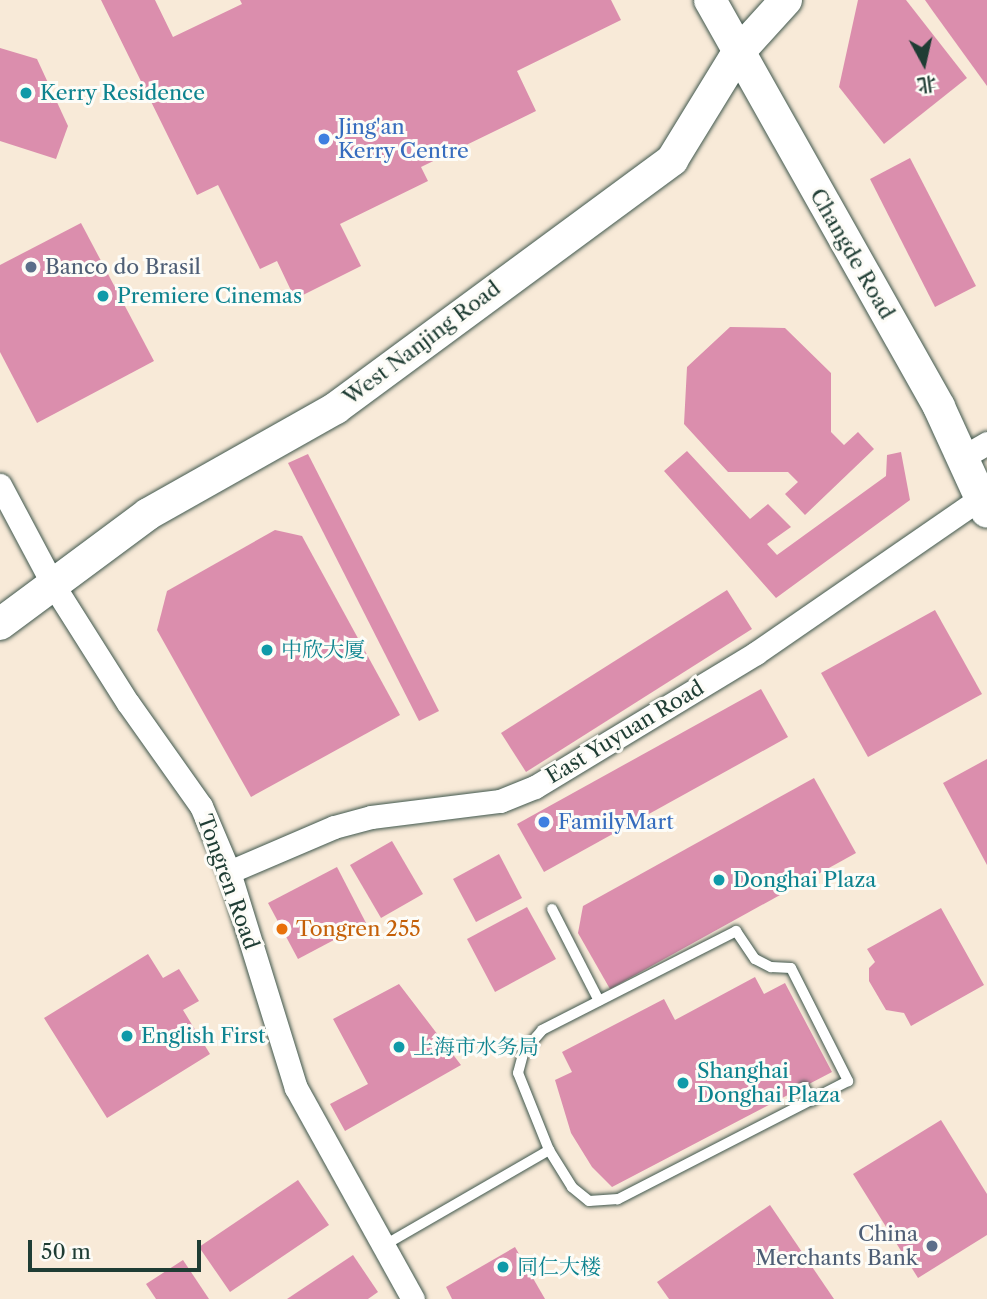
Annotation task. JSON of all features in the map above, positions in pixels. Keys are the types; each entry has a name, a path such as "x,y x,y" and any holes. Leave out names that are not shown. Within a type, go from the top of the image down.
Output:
{"main road":[{"name":"Changde Road","path":"710,0 737,54 910,355 975,450 984,505"},
{"name":"West Nanjing Road","path":"0,624 148,514 336,408 672,160 737,54 786,0"}],"street":[{"name":"Tongren Road","path":"0,485 52,583 128,703 201,806 229,872 296,1088 413,1299"},
{"name":"East Yuyuan Road","path":"229,872 334,827 371,817 500,801 536,787 756,653 984,505"}],"lane":[{"path":"552,909 599,1001"},
{"path":"736,931 755,959 771,967 791,968 848,1082 812,1101 618,1199 589,1201 572,1187 549,1150 519,1073 524,1051 542,1030 736,931"},
{"path":"804,1087 812,1101"},
{"path":"383,1246 549,1150"}],"building":[{"name":"Jing'an Kerry Centre","path":"101,0 155,0 173,37 242,4 240,0 611,0 621,20 517,71 536,111 421,167 428,181 340,224 361,266 295,299 277,261 260,269 218,185 197,195"},
{"path":"858,0 906,0 967,78 884,144 839,87"},
{"path":"925,0 987,0 987,86 932,10"},
{"name":"Kerry Residence","path":"0,48 37,59 68,126 56,159 0,141"},
{"path":"910,158 976,286 935,307 870,179"},
{"path":"81,223 154,361 37,423 0,352 0,265"},
{"path":"730,327 785,328 831,373 831,432 844,445 858,432 874,449 805,515 785,494 798,482 788,472 728,472 684,424 687,367"},
{"path":"687,451 750,519 768,504 791,527 767,544 777,555 886,476 887,455 901,452 910,500 776,598 664,471"},
{"path":"308,454 439,711 419,721 288,463"},
{"name":"中欣大厦","path":"275,530 302,536 400,715 251,797 157,630 167,591"},
{"path":"727,590 752,629 526,772 501,733"},
{"path":"935,610 982,694 868,757 821,673"},
{"path":"761,689 788,737 544,872 517,824"},
{"path":"987,759 987,865 943,783"},
{"name":"Donghai Plaza","path":"814,778 856,853 610,989 578,933 583,906"},
{"path":"392,841 423,894 381,918 350,865"},
{"path":"499,854 522,898 476,922 453,879"},
{"path":"337,867 366,923 298,959 268,903"},
{"path":"527,907 556,959 495,992 467,939"},
{"path":"941,908 984,985 911,1026 904,1013 886,1010 869,981 869,968 875,962 867,949"},
{"name":"English First","path":"148,954 163,978 179,969 199,1001 183,1010 210,1054 107,1118 44,1018"},
{"name":"Shanghai Donghai Plaza","path":"755,977 764,994 785,983 832,1072 612,1187 592,1167 571,1133 555,1080 572,1072 562,1052 664,999 675,1020"},
{"name":"上海市水务局","path":"399,984 461,1065 345,1131 330,1104 368,1084 333,1019"},
{"path":"941,1120 987,1194 987,1235 918,1278 853,1174"},
{"path":"298,1180 329,1225 230,1292 199,1247"},
{"path":"770,1205 834,1299 669,1299 657,1282"},
{"name":"同仁大楼","path":"515,1247 545,1299 452,1299 446,1287"},
{"path":"353,1255 378,1292 368,1299 287,1299"},
{"path":"183,1260 209,1299 156,1299 146,1284"}],"place":[{"name":"Kerry Residence","path":"26,93"},
{"name":"Jing'an Kerry Centre","path":"324,139"},
{"name":"Banco do Brasil","path":"31,267"},
{"name":"Premiere Cinemas","path":"103,296"},
{"name":"中欣大厦","path":"267,650"},
{"name":"FamilyMart","path":"544,822"},
{"name":"Donghai Plaza","path":"719,880"},
{"name":"Tongren 255","path":"282,929"},
{"name":"English First","path":"127,1036"},
{"name":"上海市水务局","path":"399,1047"},
{"name":"Shanghai Donghai Plaza","path":"683,1083"},
{"name":"China Merchants Bank","path":"932,1246"},
{"name":"同仁大楼","path":"503,1267"}]}
